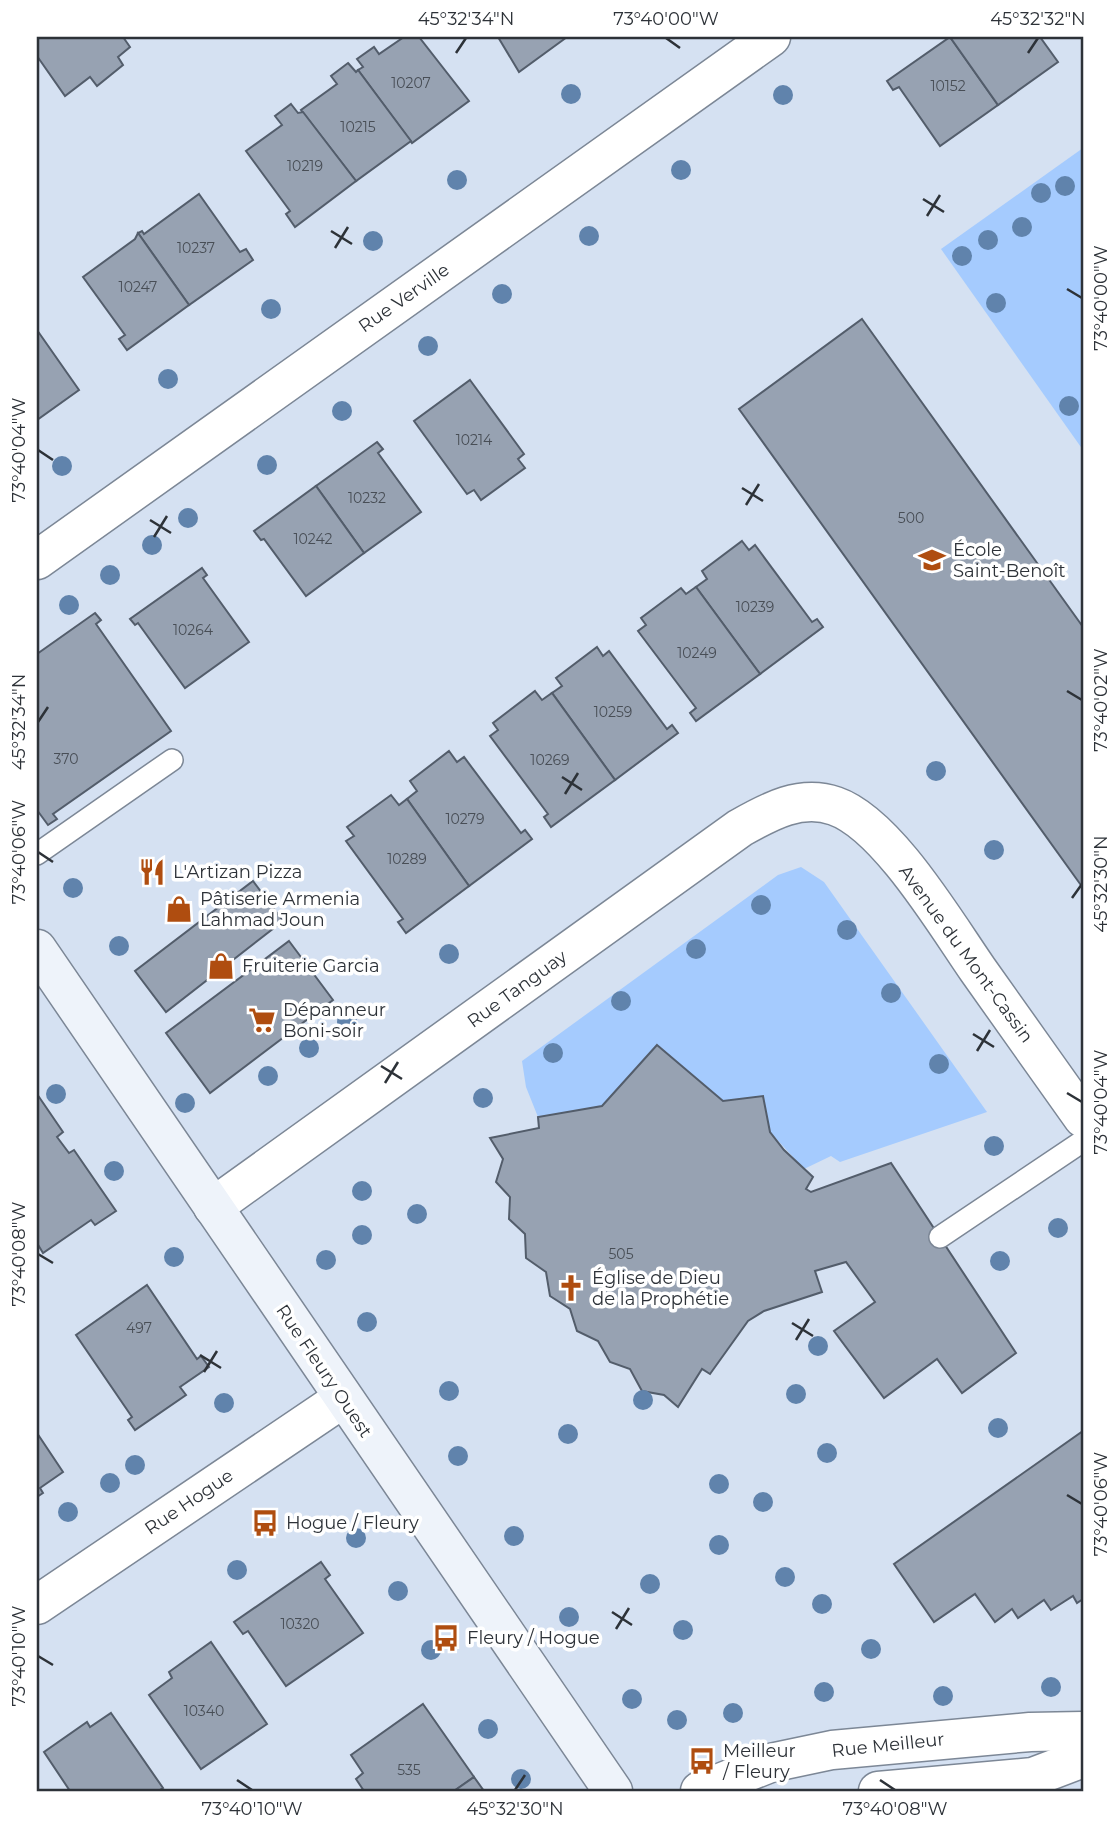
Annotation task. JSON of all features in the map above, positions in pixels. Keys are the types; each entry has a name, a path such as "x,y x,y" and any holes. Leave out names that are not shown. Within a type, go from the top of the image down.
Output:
{"street":[{"name":"Rue Verville","path":"37,560 771,37"},
{"name":"Rue Tanguay","path":"213,1206 740,828 805,801 833,805"},
{"name":"Avenue du Mont-Cassin","path":"833,805 859,818 897,858 1083,1118"},
{"name":"Rue Fleury Ouest","path":"38,953 613,1791"},
{"name":"Rue Hogue","path":"37,1605 342,1399"},
{"name":"Rue Meilleur","path":"700,1791 771,1763 832,1750 1030,1732 1083,1731"},
{"path":"878,1791 1033,1777 1083,1758"}],"lane":[{"path":"37,854 172,760"},
{"path":"940,1237 1083,1141"}],"shaded area":[{"path":"1083,148 1083,450 941,249"},
{"path":"801,867 824,882 987,1112 840,1162 831,1156 804,1169 770,1132 763,1096 723,1101 657,1046 602,1106 538,1117 526,1087 522,1061 778,875"}],"building":[{"path":"37,37 123,37 130,47 118,57 123,65 97,86 90,77 65,96 37,56"},
{"path":"404,37 419,37 469,101 412,143 358,70 363,67 357,59 374,47 379,54"},
{"path":"498,37 567,37 519,72"},
{"path":"950,37 998,105 940,146 899,87 893,90 887,81"},
{"path":"950,37 1040,37 1058,62 998,105"},
{"path":"348,63 356,72 358,70 411,141 356,181 301,110 337,84 331,76"},
{"path":"291,104 298,113 303,112 356,181 295,227 286,214 290,211 246,151 282,125 275,116"},
{"path":"199,194 240,252 246,249 253,260 189,305 138,233 142,231 144,234"},
{"path":"138,233 189,305 127,350 119,339 125,335 83,277 135,239"},
{"path":"862,319 1083,627 1083,888 739,409"},
{"path":"37,330 79,390 37,420"},
{"path":"470,380 524,454 518,459 525,468 481,500 474,490 467,494 414,421"},
{"path":"377,442 383,449 378,453 421,512 364,553 316,486"},
{"path":"316,486 364,553 306,596 264,539 261,540 254,531"},
{"path":"742,541 749,550 755,545 812,622 817,619 823,627 760,674 696,587 707,579 702,571"},
{"path":"202,568 207,575 203,578 249,642 185,688 138,623 135,625 130,619"},
{"path":"696,587 760,674 696,721 690,713 696,708 638,631 646,625 641,618 681,588 686,594"},
{"path":"95,613 101,620 96,624 171,731 53,814 57,819 48,825 37,810 37,654"},
{"path":"597,647 603,656 609,651 667,729 672,725 678,733 615,780 552,693 562,686 556,678"},
{"path":"535,691 542,700 552,693 615,780 551,827 544,817 548,814 490,736 498,730 493,723"},
{"path":"449,751 457,762 464,757 521,833 525,830 532,839 469,886 407,799 417,791 410,781"},
{"path":"391,795 399,805 407,799 469,886 406,933 398,922 403,919 346,841 354,836 347,827"},
{"path":"253,881 283,921 166,1012 135,971"},
{"path":"289,941 333,1000 210,1093 166,1033"},
{"path":"657,1045 723,1101 763,1096 770,1132 784,1150 813,1177 806,1189 811,1192 891,1163 1016,1353 962,1393 937,1359 884,1398 834,1331 875,1302 846,1262 815,1271 822,1292 764,1311 748,1321 710,1374 702,1369 678,1407 664,1395 642,1391 630,1369 610,1362 598,1341 577,1331 570,1309 550,1296 546,1272 526,1258 525,1234 509,1219 510,1197 496,1182 503,1159 490,1138 539,1128 538,1117 602,1106"},
{"path":"37,1094 63,1132 57,1137 69,1153 74,1150 116,1211 95,1225 91,1220 43,1253 37,1243"},
{"path":"147,1285 197,1359 201,1356 209,1367 180,1387 186,1395 135,1430 128,1420 132,1417 76,1335"},
{"path":"1083,1431 1083,1599 1077,1603 1073,1596 1051,1610 1044,1600 1018,1618 1012,1609 995,1622 975,1594 934,1622 894,1564"},
{"path":"37,1433 63,1472 40,1488 43,1493 37,1497"},
{"path":"321,1562 330,1575 325,1579 363,1633 286,1686 248,1631 243,1634 234,1622"},
{"path":"211,1642 267,1724 201,1769 149,1695 172,1678 169,1672"},
{"path":"423,1704 474,1777 454,1791 364,1791 356,1779 363,1773 351,1755"},
{"path":"111,1713 163,1788 158,1791 70,1791 44,1752 87,1722 90,1727"},
{"path":"474,1777 484,1791 454,1791"}],"place":[{"name":"École Saint-Benoît","path":"932,560"},
{"name":"L'Artizan Pizza","path":"152,872"},
{"name":"Pâtiserie Armenia Lahmad Joun","path":"179,909"},
{"name":"Fruiterie Garcia","path":"221,966"},
{"name":"Dépanneur Boni-soir","path":"262,1020"},
{"name":"Église de Dieu de la Prophétie","path":"571,1288"},
{"name":"Hogue / Fleury","path":"265,1523"},
{"name":"Fleury / Hogue","path":"446,1638"},
{"name":"Meilleur / Fleury","path":"702,1761"}]}
